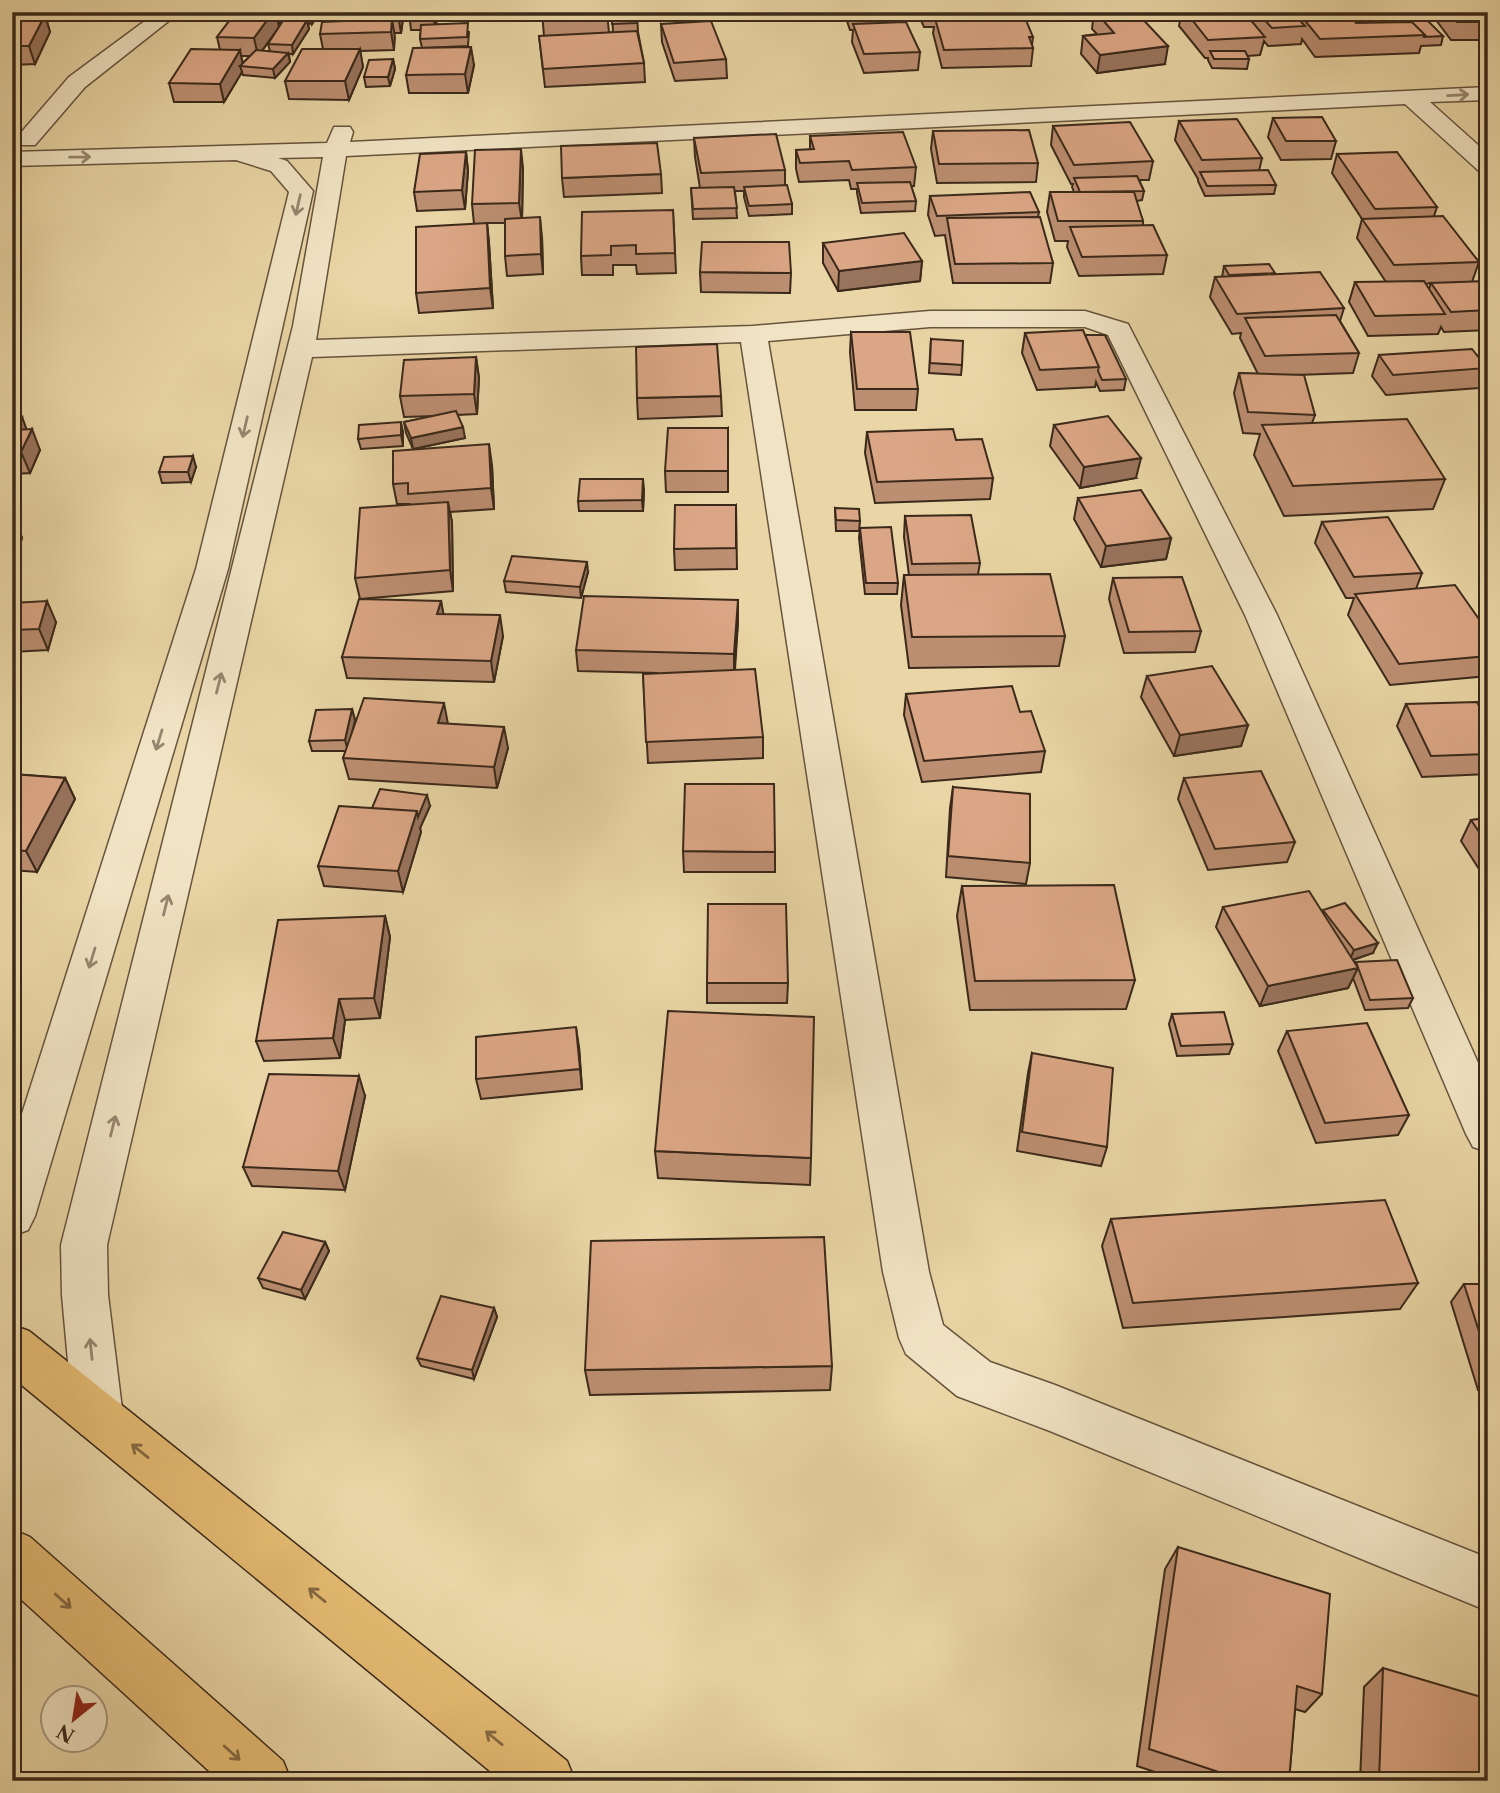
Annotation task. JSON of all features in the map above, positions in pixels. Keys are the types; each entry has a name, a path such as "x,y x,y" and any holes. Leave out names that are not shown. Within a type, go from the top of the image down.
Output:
{"highway":[{"path":"12,1347 547,1781"},
{"path":"12,1555 263,1781"}],"street":[{"path":"20,140 77,82 170,12"},
{"path":"12,159 236,154 339,141 702,118 1488,77"},
{"path":"20,140 339,141 1488,93"},
{"path":"1411,97 1488,167"},
{"path":"98,1417 85,1296 84,1245 300,349 339,141"},
{"path":"12,1216 212,569 301,191 279,166 236,154"},
{"path":"300,349 753,334 930,319 1085,319 1119,330 1261,615 1488,1134"},
{"path":"753,334 906,1272 923,1338 974,1380 1055,1409 1488,1585"}],"building":[{"path":"236,12 273,12 254,38 217,37"},
{"path":"335,12 399,12 398,15 334,17"},
{"path":"412,12 435,12 434,20 410,21"},
{"path":"542,12 607,12 608,19 542,21"},
{"path":"612,12 637,12 637,23 612,24"},
{"path":"922,12 959,12 961,14 925,18"},
{"path":"1096,12 1136,12 1168,46 1100,55 1083,36 1114,33"},
{"path":"1186,12 1244,12 1265,37 1208,40"},
{"path":"1257,12 1292,12 1305,26 1272,28"},
{"path":"1298,12 1402,12 1407,18 1354,20 1356,23 1412,22 1425,35 1320,39"},
{"path":"1419,12 1443,36 1424,37 1412,22 1406,22 1407,18 1402,13"},
{"path":"1449,12 1488,12 1488,22 1457,22"},
{"path":"1023,13 1033,37 1029,37 1033,48 944,50 934,15"},
{"path":"45,15 29,46 12,46 12,16"},
{"path":"284,19 307,20 292,45 268,44"},
{"path":"392,19 391,32 320,34 322,22"},
{"path":"711,21 726,59 674,63 661,24"},
{"path":"906,22 920,52 864,54 853,24"},
{"path":"468,23 467,37 420,39 421,25"},
{"path":"637,31 644,63 543,69 539,36"},
{"path":"471,47 465,74 406,75 413,48"},
{"path":"191,49 240,50 220,84 169,83"},
{"path":"302,49 360,49 345,81 285,81"},
{"path":"256,50 288,53 273,69 240,66"},
{"path":"1210,51 1245,51 1249,59 1214,59"},
{"path":"393,59 388,77 364,77 369,60"},
{"path":"1322,117 1336,141 1286,141 1273,118"},
{"path":"1237,119 1262,158 1202,160 1179,121"},
{"path":"1130,122 1153,161 1074,165 1053,126"},
{"path":"1029,130 1038,163 939,164 933,131"},
{"path":"903,132 916,167 852,170 849,161 800,163 796,150 814,149 810,136"},
{"path":"776,134 785,170 701,173 694,138"},
{"path":"657,143 661,174 562,178 561,146"},
{"path":"521,149 519,203 472,204 475,150"},
{"path":"466,152 462,190 414,192 420,154"},
{"path":"1397,152 1437,207 1375,209 1337,154"},
{"path":"1268,170 1276,185 1207,186 1200,172"},
{"path":"1137,176 1144,191 1080,192 1074,178"},
{"path":"910,182 916,201 862,203 857,183"},
{"path":"787,185 792,204 749,206 744,187"},
{"path":"734,187 737,208 693,209 691,188"},
{"path":"1030,192 1039,212 937,216 930,196"},
{"path":"1050,192 1134,192 1143,221 1058,221"},
{"path":"673,210 675,253 636,254 636,245 611,246 611,255 581,256 582,212"},
{"path":"1443,216 1479,262 1394,265 1362,219"},
{"path":"540,217 541,254 505,256 505,219"},
{"path":"1040,217 1053,263 955,264 947,218"},
{"path":"487,223 490,288 416,293 416,227"},
{"path":"1153,225 1167,255 1082,257 1070,227"},
{"path":"904,233 922,261 839,271 823,243"},
{"path":"702,242 789,242 791,273 700,272"},
{"path":"1269,264 1275,273 1229,275 1224,266"},
{"path":"1320,272 1344,308 1237,314 1215,277"},
{"path":"1424,281 1445,314 1375,316 1355,282"},
{"path":"1488,281 1488,310 1451,312 1431,283"},
{"path":"1336,315 1359,353 1265,356 1245,318"},
{"path":"1083,330 1099,367 1040,370 1025,333"},
{"path":"851,332 910,332 918,389 857,389"},
{"path":"1085,335 1105,335 1126,379 1102,380"},
{"path":"931,339 963,341 962,365 930,363"},
{"path":"717,344 721,396 637,398 636,347"},
{"path":"1472,349 1487,368 1393,375 1379,355"},
{"path":"476,357 474,394 400,396 404,360"},
{"path":"1239,373 1304,375 1315,415 1248,412"},
{"path":"456,411 463,427 411,438 404,422"},
{"path":"1108,416 1141,458 1084,467 1054,425"},
{"path":"22,417 16,430 32,429 21,452 12,453 12,418"},
{"path":"1407,419 1445,479 1293,486 1262,425"},
{"path":"401,422 401,435 358,439 359,425"},
{"path":"668,428 728,428 728,471 665,471"},
{"path":"953,429 956,440 982,439 993,478 877,482 867,432"},
{"path":"489,444 491,488 408,494 408,483 393,484 393,451"},
{"path":"193,456 188,472 159,472 164,457"},
{"path":"580,479 643,479 642,500 578,501"},
{"path":"1141,490 1171,538 1106,546 1078,498"},
{"path":"448,502 450,570 355,578 360,508"},
{"path":"675,505 736,505 736,548 674,549"},
{"path":"835,508 859,509 860,521 836,520"},
{"path":"971,515 980,563 912,564 905,516"},
{"path":"1388,517 1422,573 1354,577 1322,522"},
{"path":"18,527 12,545 12,528"},
{"path":"891,527 898,583 866,583 860,528"},
{"path":"512,556 587,562 580,587 504,581"},
{"path":"1050,574 1065,636 912,637 904,575"},
{"path":"1182,577 1201,631 1129,632 1113,578"},
{"path":"1455,585 1488,632 1488,656 1399,664 1355,594"},
{"path":"584,596 738,600 734,654 576,650"},
{"path":"359,599 441,601 437,614 500,615 491,661 342,657"},
{"path":"47,601 39,629 12,630 12,603"},
{"path":"1212,666 1248,725 1180,735 1147,676"},
{"path":"755,669 763,737 646,742 643,674"},
{"path":"1012,686 1020,712 1031,711 1045,751 924,761 906,694"},
{"path":"364,698 444,703 438,723 504,727 494,767 343,758"},
{"path":"1477,702 1488,723 1488,754 1431,756 1406,704"},
{"path":"352,709 345,740 309,741 316,710"},
{"path":"1261,771 1295,842 1215,849 1184,778"},
{"path":"12,774 65,778 26,851 12,850"},
{"path":"685,784 774,784 775,852 683,851"},
{"path":"953,787 1030,794 1030,863 948,856"},
{"path":"380,789 427,795 418,817 417,811 372,808"},
{"path":"339,806 417,811 398,871 318,866"},
{"path":"1488,818 1488,845 1471,820"},
{"path":"1114,885 1135,980 975,981 962,886"},
{"path":"1309,891 1358,968 1268,986 1223,907"},
{"path":"1345,903 1378,943 1354,950 1323,910"},
{"path":"708,904 786,904 788,983 707,983"},
{"path":"385,916 374,998 339,999 333,1038 256,1041 278,920"},
{"path":"1397,960 1413,998 1370,1000 1356,962"},
{"path":"668,1011 814,1017 811,1158 655,1151"},
{"path":"1224,1012 1233,1044 1181,1046 1172,1014"},
{"path":"1367,1023 1409,1115 1325,1123 1287,1031"},
{"path":"576,1027 580,1069 476,1079 476,1037"},
{"path":"1032,1053 1113,1068 1107,1147 1022,1132"},
{"path":"269,1074 359,1076 338,1171 243,1167"},
{"path":"1385,1200 1418,1283 1133,1303 1111,1219"},
{"path":"283,1232 325,1242 301,1290 258,1278"},
{"path":"824,1237 832,1366 585,1370 591,1241"},
{"path":"1464,1284 1488,1284 1488,1360"},
{"path":"441,1296 494,1308 472,1370 417,1358"},
{"path":"1178,1547 1330,1594 1322,1694 1297,1686 1289,1781 1246,1781 1149,1749"},
{"path":"1383,1668 1488,1699 1488,1781 1379,1781"}]}
